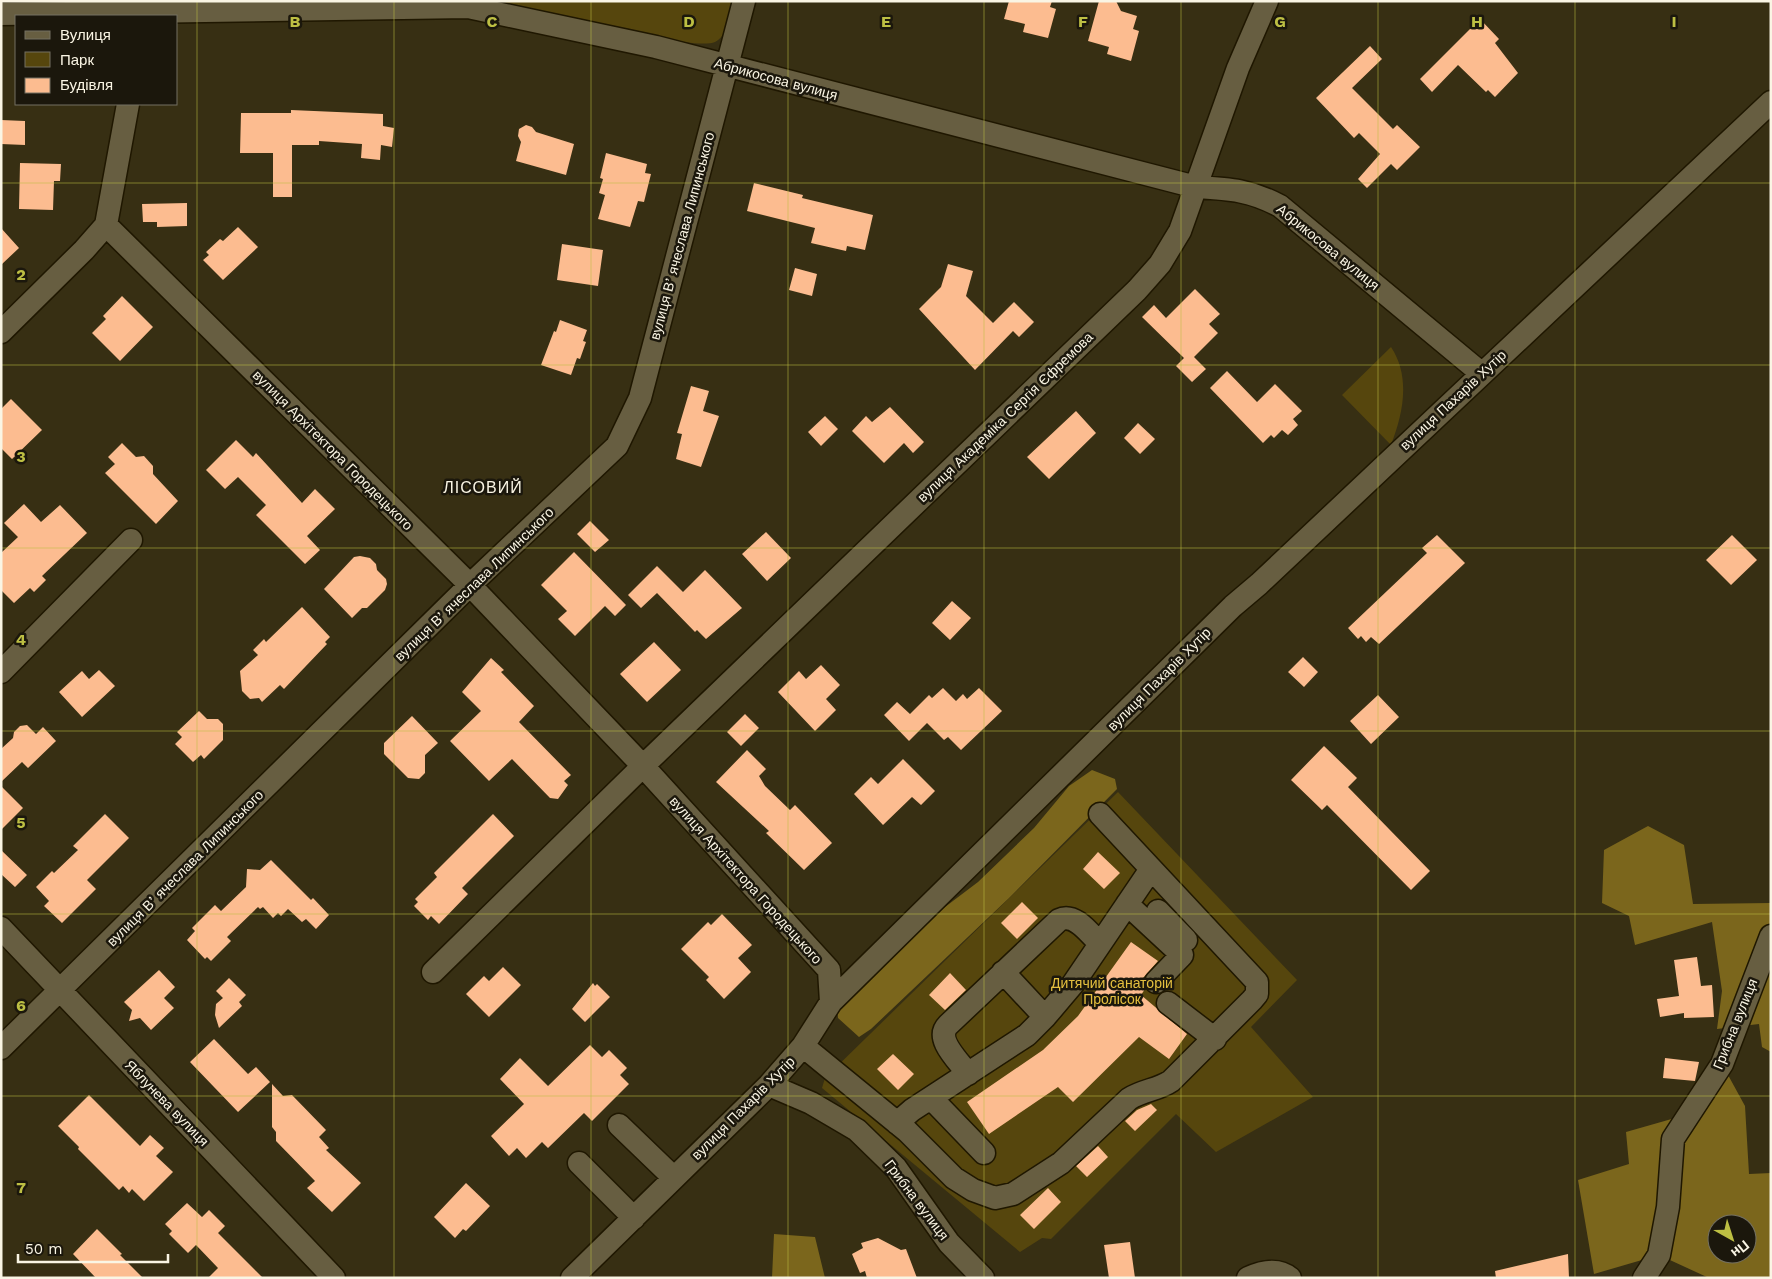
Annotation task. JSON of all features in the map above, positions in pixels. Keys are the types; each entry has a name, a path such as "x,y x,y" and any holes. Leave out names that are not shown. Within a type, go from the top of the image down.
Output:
{"street":[{"name":"вулиця Вʼячеслава Липинського","path":"1,1048 470,586 617,446 640,398 744,1"},
{"name":"вулиця Академіка Сергія Єфремова","path":"643,766 1137,290 1160,264 1180,231 1238,68 1267,1"},
{"name":"Абрикосова вулиця","path":"1,14 139,14 468,4 656,47 1196,187 1237,189 1260,196 1280,206 1481,374"},
{"name":"вулиця Пахарів Хутір","path":"572,1278 769,1085 803,1046 831,1002 1233,606 1259,584 1771,102"},
{"path":"1,332 84,250 106,225 128,105"},
{"name":"вулиця Архітектора Городецького","path":"106,225 470,586 643,766 829,970 831,1002"},
{"path":"1,672 131,540"},
{"path":"434,972 643,766"},
{"path":"803,1046 897,1123 964,1185 988,1197 1007,1197 1023,1189 1072,1154 1129,1098 1137,1093 1165,1086 1215,1039 1257,994 1257,982 1100,814"},
{"path":"897,1123 930,1098 1028,1034 1046,1018 1064,996 1151,869"},
{"path":"1128,904 1182,955 1156,982"},
{"path":"968,1074 944,1041 945,1028 1063,918 1079,923 1100,944"},
{"name":"Яблунева вулиця","path":"1,928 334,1278"},
{"name":"Грибна вулиця","path":"1644,1278 1659,1255 1661,1246 1668,1207 1672,1139 1722,1064 1771,936"},
{"path":"1003,972 1046,1018"},
{"path":"1168,1003 1215,1039"},
{"name":"Грибна вулиця","path":"769,1085 811,1103 857,1130 896,1168 950,1243 984,1278"},
{"path":"930,1098 965,1138"},
{"path":"619,1124 674,1178"},
{"path":"579,1163 634,1218"},
{"path":"1248,1278 1261,1272 1284,1273 1290,1278"}],"green space":[{"path":"491,1 733,1 725,30 719,39 715,42 700,43 643,36"},
{"path":"1391,347 1401,371 1403,396 1399,421 1391,445 1342,395"},
{"name":"Дитячий санаторій Пролісок","path":"1118,792 1297,980 1251,1027 1313,1097 1216,1152 1176,1114 1051,1239 1042,1238 1020,1252 822,1088 825,1078"}],"shaded area":[{"path":"1092,770 1115,779 1117,789 1008,899 871,1029 859,1037 838,1018 837,1005 945,907 978,882 1034,828 1069,786"},
{"path":"1648,826 1684,845 1693,904 1771,903 1771,1052 1762,1047 1759,1024 1717,1029 1722,991 1712,922 1635,945 1629,916 1602,903 1604,850"},
{"path":"1722,1064 1745,1106 1749,1174 1771,1173 1771,1278 1709,1278 1659,1255 1594,1274 1578,1180 1629,1164 1626,1132 1675,1118"},
{"path":"774,1234 815,1237 825,1278 772,1278"}],"building":[{"path":"1009,1 1052,1 1050,7 1056,9 1048,38 1023,32 1025,24 1004,19"},
{"path":"1099,1 1116,1 1121,11 1137,16 1133,29 1139,31 1131,61 1107,54 1109,47 1088,41"},
{"path":"1480,19 1499,39 1495,43 1518,73 1495,97 1488,90 1486,92 1458,65 1432,92 1420,79"},
{"path":"1370,46 1382,59 1352,88 1393,129 1397,125 1420,147 1397,170 1391,164 1367,188 1358,179 1380,154 1359,133 1354,138 1316,98"},
{"path":"291,110 383,114 383,126 394,128 392,147 381,145 380,160 361,158 362,144 319,141 319,145 292,145 292,197 273,197 273,153 240,153 241,113 291,113"},
{"path":"1,120 25,121 25,145 1,144"},
{"path":"526,125 532,127 536,132 574,144 566,175 516,161 521,142 518,136 519,129"},
{"path":"606,153 647,164 645,173 651,174 644,202 638,201 630,227 598,219 605,195 599,193 603,179 600,178"},
{"path":"20,163 61,164 60,181 54,181 53,210 19,209"},
{"path":"754,183 803,195 802,198 873,215 865,250 847,246 846,251 811,243 815,228 747,211"},
{"path":"187,203 187,226 157,227 157,222 143,222 142,204"},
{"path":"238,227 258,247 223,280 203,260 209,255 206,252 220,239 223,241"},
{"path":"1,228 19,248 1,265"},
{"path":"562,244 603,250 598,286 557,280"},
{"path":"948,264 973,271 966,296 993,323 1014,302 1034,322 1019,337 1013,331 975,370 919,309 941,287"},
{"path":"795,268 817,274 812,296 789,290"},
{"path":"1195,289 1220,314 1209,324 1218,333 1194,357 1206,369 1192,382 1176,366 1184,358 1142,317 1154,305 1166,318"},
{"path":"122,296 153,327 120,361 92,333 106,319 103,316"},
{"path":"560,320 587,330 583,341 586,342 580,359 577,358 571,375 541,365"},
{"path":"1227,371 1257,402 1275,384 1302,411 1293,419 1298,425 1288,435 1282,430 1274,438 1271,435 1263,443 1210,388"},
{"path":"691,386 709,391 703,411 719,416 701,467 676,459 682,434 677,433"},
{"path":"11,399 42,430 12,459 1,448 1,409"},
{"path":"890,407 924,442 913,453 904,443 884,463 852,431 866,416 872,422"},
{"path":"1076,411 1096,433 1049,479 1027,457"},
{"path":"825,416 838,429 821,446 808,432"},
{"path":"1138,423 1155,439 1140,454 1124,438"},
{"path":"236,440 253,457 256,453 302,503 315,489 335,509 307,536 320,550 305,564 256,515 266,505 238,477 225,489 206,470"},
{"path":"122,443 136,457 144,456 153,466 153,474 178,501 156,524 105,473 115,464 108,457"},
{"path":"24,504 41,522 60,505 87,533 42,576 46,580 34,592 30,588 14,603 1,590 1,553 18,537 4,523"},
{"path":"590,521 609,540 595,552 577,534"},
{"path":"766,532 791,558 767,581 742,554"},
{"path":"1437,535 1465,563 1379,644 1371,637 1366,642 1361,636 1358,639 1348,628 1427,553 1422,548"},
{"path":"1732,535 1757,560 1731,585 1706,560"},
{"path":"574,552 626,605 615,616 605,606 575,636 558,619 567,611 541,585"},
{"path":"354,557 370,558 376,564 377,570 386,579 387,584 385,590 367,608 362,608 352,618 324,589"},
{"path":"657,566 683,592 705,570 742,608 706,639 697,630 695,632 657,593 641,608 628,595"},
{"path":"952,601 971,618 950,640 932,623"},
{"path":"302,607 330,637 325,642 327,644 284,689 280,685 262,702 259,698 250,699 242,691 240,671 258,655 253,650 264,639 266,642"},
{"path":"654,642 681,670 647,702 620,674"},
{"path":"1303,657 1318,672 1304,687 1288,672"},
{"path":"491,658 504,670 501,672 534,706 519,722 571,775 564,781 568,785 558,799 550,798 512,759 489,781 450,741 481,711 462,692"},
{"path":"821,665 840,685 826,699 836,710 815,731 778,692 799,671 806,679"},
{"path":"99,670 115,686 82,717 59,692 82,671 89,679"},
{"path":"943,688 956,701 963,694 967,699 979,688 1002,711 961,750 948,737 944,740 927,723 909,741 884,715 897,702 910,714 929,695 932,698"},
{"path":"1378,695 1399,717 1371,744 1350,721"},
{"path":"199,711 207,719 218,719 223,724 223,740 204,759 201,755 193,762 175,744 182,737 177,732"},
{"path":"745,714 759,728 741,746 727,732"},
{"path":"412,716 438,743 425,755 425,773 419,779 408,778 384,754 384,743"},
{"path":"27,725 36,734 43,727 56,741 28,768 22,762 1,782 1,749 13,738 14,732 20,726"},
{"path":"1324,746 1357,778 1348,787 1430,871 1411,890 1327,805 1322,810 1291,780"},
{"path":"747,750 766,769 759,776 765,786 790,810 795,805 832,843 804,870 766,833 769,831 716,782"},
{"path":"903,759 935,791 921,805 912,797 883,825 854,794 871,777 878,784"},
{"path":"1,786 23,808 1,830"},
{"path":"105,814 129,838 87,880 96,889 62,923 44,906 49,901 36,887 78,850 73,846"},
{"path":"493,814 514,836 462,888 468,894 439,924 431,916 428,920 414,906 418,902 415,899 437,877 434,873"},
{"path":"1,850 27,875 15,887 1,874"},
{"path":"1098,852 1120,873 1104,889 1083,869"},
{"path":"271,860 311,900 313,898 329,915 316,929 306,919 302,922 288,909 281,916 278,913 273,918 263,907 260,909 258,907 227,937 231,941 211,961 207,957 205,959 187,940 195,931 192,928 215,905 221,911 246,887 247,869 260,870"},
{"path":"1022,902 1038,918 1017,939 1001,923"},
{"path":"722,914 752,945 738,958 751,972 724,999 706,980 709,977 681,949 708,922 711,925"},
{"path":"1131,942 1158,961 1143,978 1145,989 1141,995 1187,1034 1169,1059 1139,1037 1073,1102 1058,1087 989,1134 967,1102 1043,1050 1078,1016"},
{"path":"1697,957 1701,986 1712,985 1714,1017 1684,1018 1684,1013 1660,1017 1657,999 1679,996 1674,960"},
{"path":"503,967 521,985 489,1017 466,994 484,976 489,981"},
{"path":"159,970 175,987 164,998 174,1008 151,1030 140,1018 129,1021 132,1010 124,1002"},
{"path":"950,973 966,990 945,1010 929,995"},
{"path":"229,978 246,995 239,1002 242,1006 219,1028 215,1015 216,1004 223,998 216,991"},
{"path":"593,983 595,986 597,984 610,997 585,1022 572,1009"},
{"path":"214,1039 248,1074 256,1067 270,1082 238,1112 190,1062"},
{"path":"590,1045 602,1057 609,1050 627,1068 620,1075 629,1084 592,1121 584,1113 548,1148 542,1142 526,1158 517,1148 509,1156 491,1136 524,1104 500,1079 520,1058 548,1086"},
{"path":"893,1054 914,1074 898,1090 877,1069"},
{"path":"1665,1058 1699,1062 1695,1081 1663,1078"},
{"path":"272,1084 283,1096 292,1095 326,1130 319,1137 329,1148 326,1150 361,1183 332,1212 307,1188 315,1181 276,1141 276,1132 272,1127"},
{"path":"89,1095 140,1146 150,1135 164,1148 156,1156 173,1172 144,1201 132,1189 129,1193 123,1186 119,1190 58,1126"},
{"path":"1151,1104 1157,1110 1135,1131 1125,1121 1137,1110"},
{"path":"1098,1146 1108,1157 1087,1177 1076,1166"},
{"path":"466,1183 490,1206 466,1231 463,1229 455,1238 434,1217"},
{"path":"1048,1188 1061,1202 1034,1229 1020,1215"},
{"path":"187,1203 202,1217 209,1210 225,1226 218,1233 263,1278 208,1278 218,1268 196,1245 188,1253 169,1234 172,1231 165,1224"},
{"path":"97,1229 143,1278 96,1278 73,1254"},
{"path":"878,1238 901,1250 906,1249 917,1278 867,1278 865,1271 860,1273 852,1254 863,1248 861,1243"},
{"path":"1130,1242 1135,1278 1109,1278 1104,1245"},
{"path":"1568,1254 1569,1278 1496,1278 1495,1271"}],"district":[{"name":"ЛІСОВИЙ","path":"483,487"}]}
